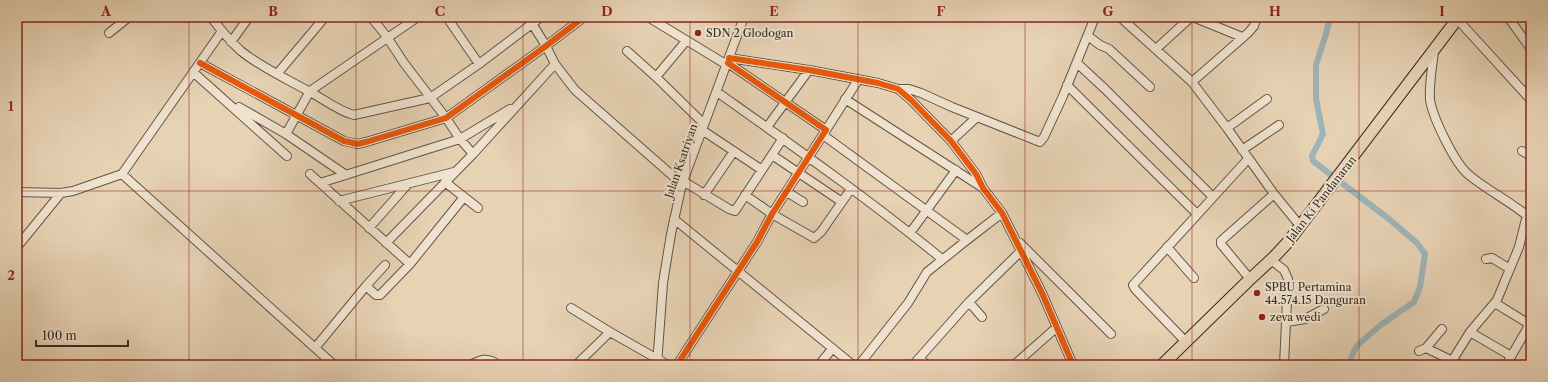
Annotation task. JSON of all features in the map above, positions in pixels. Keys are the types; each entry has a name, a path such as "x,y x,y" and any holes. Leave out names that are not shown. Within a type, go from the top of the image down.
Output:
{"main road":[{"name":"Jalan Ki Pandanaran","path":"1162,365 1271,260 1301,227 1434,52 1456,19"}],"street":[{"path":"109,33 128,17"},
{"path":"210,17 231,42 242,52 277,74 310,91 345,112 354,115 430,98 479,64 530,21 541,17"},
{"path":"231,42 249,17"},
{"path":"277,74 325,17"},
{"path":"371,17 460,139 473,154"},
{"path":"286,134 310,91 418,17"},
{"path":"200,63 344,141 357,144 446,118 584,17"},
{"path":"648,17 686,41 728,62 786,101 824,132 966,240"},
{"name":"Jalan Ksatriyan","path":"657,362 663,283 682,182 744,17"},
{"path":"728,62 809,70 898,89 909,89 1039,142 1044,137 1095,17"},
{"path":"1120,17 1192,82 1274,194 1301,227"},
{"path":"1156,49 1192,17 1242,37"},
{"path":"1192,82 1251,30 1257,17"},
{"path":"1508,17 1531,49"},
{"path":"1456,19 1531,100"},
{"path":"530,21 546,46 555,64 575,90 682,182 734,211 782,138"},
{"path":"450,22 479,64"},
{"path":"17,192 73,192 122,174 222,31"},
{"path":"1088,36 1100,45 1108,48 1150,87"},
{"path":"656,76 686,41"},
{"path":"627,51 656,76 703,127 762,170"},
{"path":"1434,52 1430,86 1431,101 1438,123 1453,154 1468,175 1529,217"},
{"path":"1076,63 1105,89 1213,197"},
{"path":"386,243 473,154 555,64"},
{"path":"766,127 809,70"},
{"path":"193,72 287,156"},
{"path":"677,365 758,242 772,214 858,80"},
{"path":"1067,85 1197,214"},
{"path":"898,89 915,103 951,141 976,174 983,188 1002,213 1042,293 1073,365"},
{"path":"717,92 810,157 942,259"},
{"path":"845,99 983,188"},
{"path":"1227,128 1267,99"},
{"path":"320,183 460,139 517,104"},
{"path":"239,107 286,134 346,175"},
{"path":"951,141 977,117"},
{"path":"1242,150 1279,125"},
{"path":"704,194 734,151"},
{"path":"1522,152 1531,156"},
{"path":"772,155 842,202"},
{"path":"1186,342 1133,287 1137,280 1248,159"},
{"path":"910,233 928,211 956,170"},
{"path":"339,200 454,172"},
{"path":"122,174 334,365"},
{"path":"310,174 410,264"},
{"path":"445,182 478,208"},
{"path":"369,228 406,184"},
{"path":"745,195 772,214 810,237 816,238 851,189"},
{"path":"787,192 803,202"},
{"path":"17,247 61,193"},
{"path":"1250,279 1221,244 1221,241 1274,194"},
{"path":"366,286 376,295 380,295 410,264 464,197"},
{"path":"1450,363 1470,332 1495,303 1519,247 1531,206"},
{"path":"859,365 908,303 924,275 942,259 1002,213"},
{"path":"674,219 853,365"},
{"path":"1014,237 1111,334"},
{"path":"1167,248 1194,278"},
{"path":"913,365 969,302 1021,251"},
{"path":"1486,259 1492,258 1510,269"},
{"path":"1271,260 1284,270 1288,279 1284,365"},
{"path":"315,348 385,265"},
{"path":"969,302 982,317"},
{"path":"1495,303 1530,321 1506,365"},
{"path":"572,308 657,362 668,365"},
{"path":"1287,322 1305,319 1324,309"},
{"path":"1014,365 1056,327"},
{"path":"1442,329 1422,349 1450,363 1461,365"},
{"path":"576,365 610,332"},
{"path":"1470,332 1511,356"},
{"path":"819,365 832,349"},
{"path":"919,358 927,365"},
{"path":"470,365 478,360 486,359 498,365"}],"waterway":[{"path":"1330,17 1316,65 1316,99 1323,134 1312,156 1313,161 1389,219 1417,243 1425,254 1420,287 1414,302 1382,324 1361,342 1356,347 1348,365"}],"cycle path":[{"path":"200,63 344,141 357,144 446,118 584,17"},
{"path":"729,58 809,70 878,83 898,89 911,100 951,141 976,174 983,188 1002,213 1042,293 1073,365"},
{"path":"677,365 757,242 772,214 826,130 728,63"}],"place":[{"name":"SDN 2 Glodogan","path":"698,33"},
{"name":"SPBU Pertamina 44.574.15 Danguran","path":"1257,293"},
{"name":"zeva wedi","path":"1262,317"}]}
